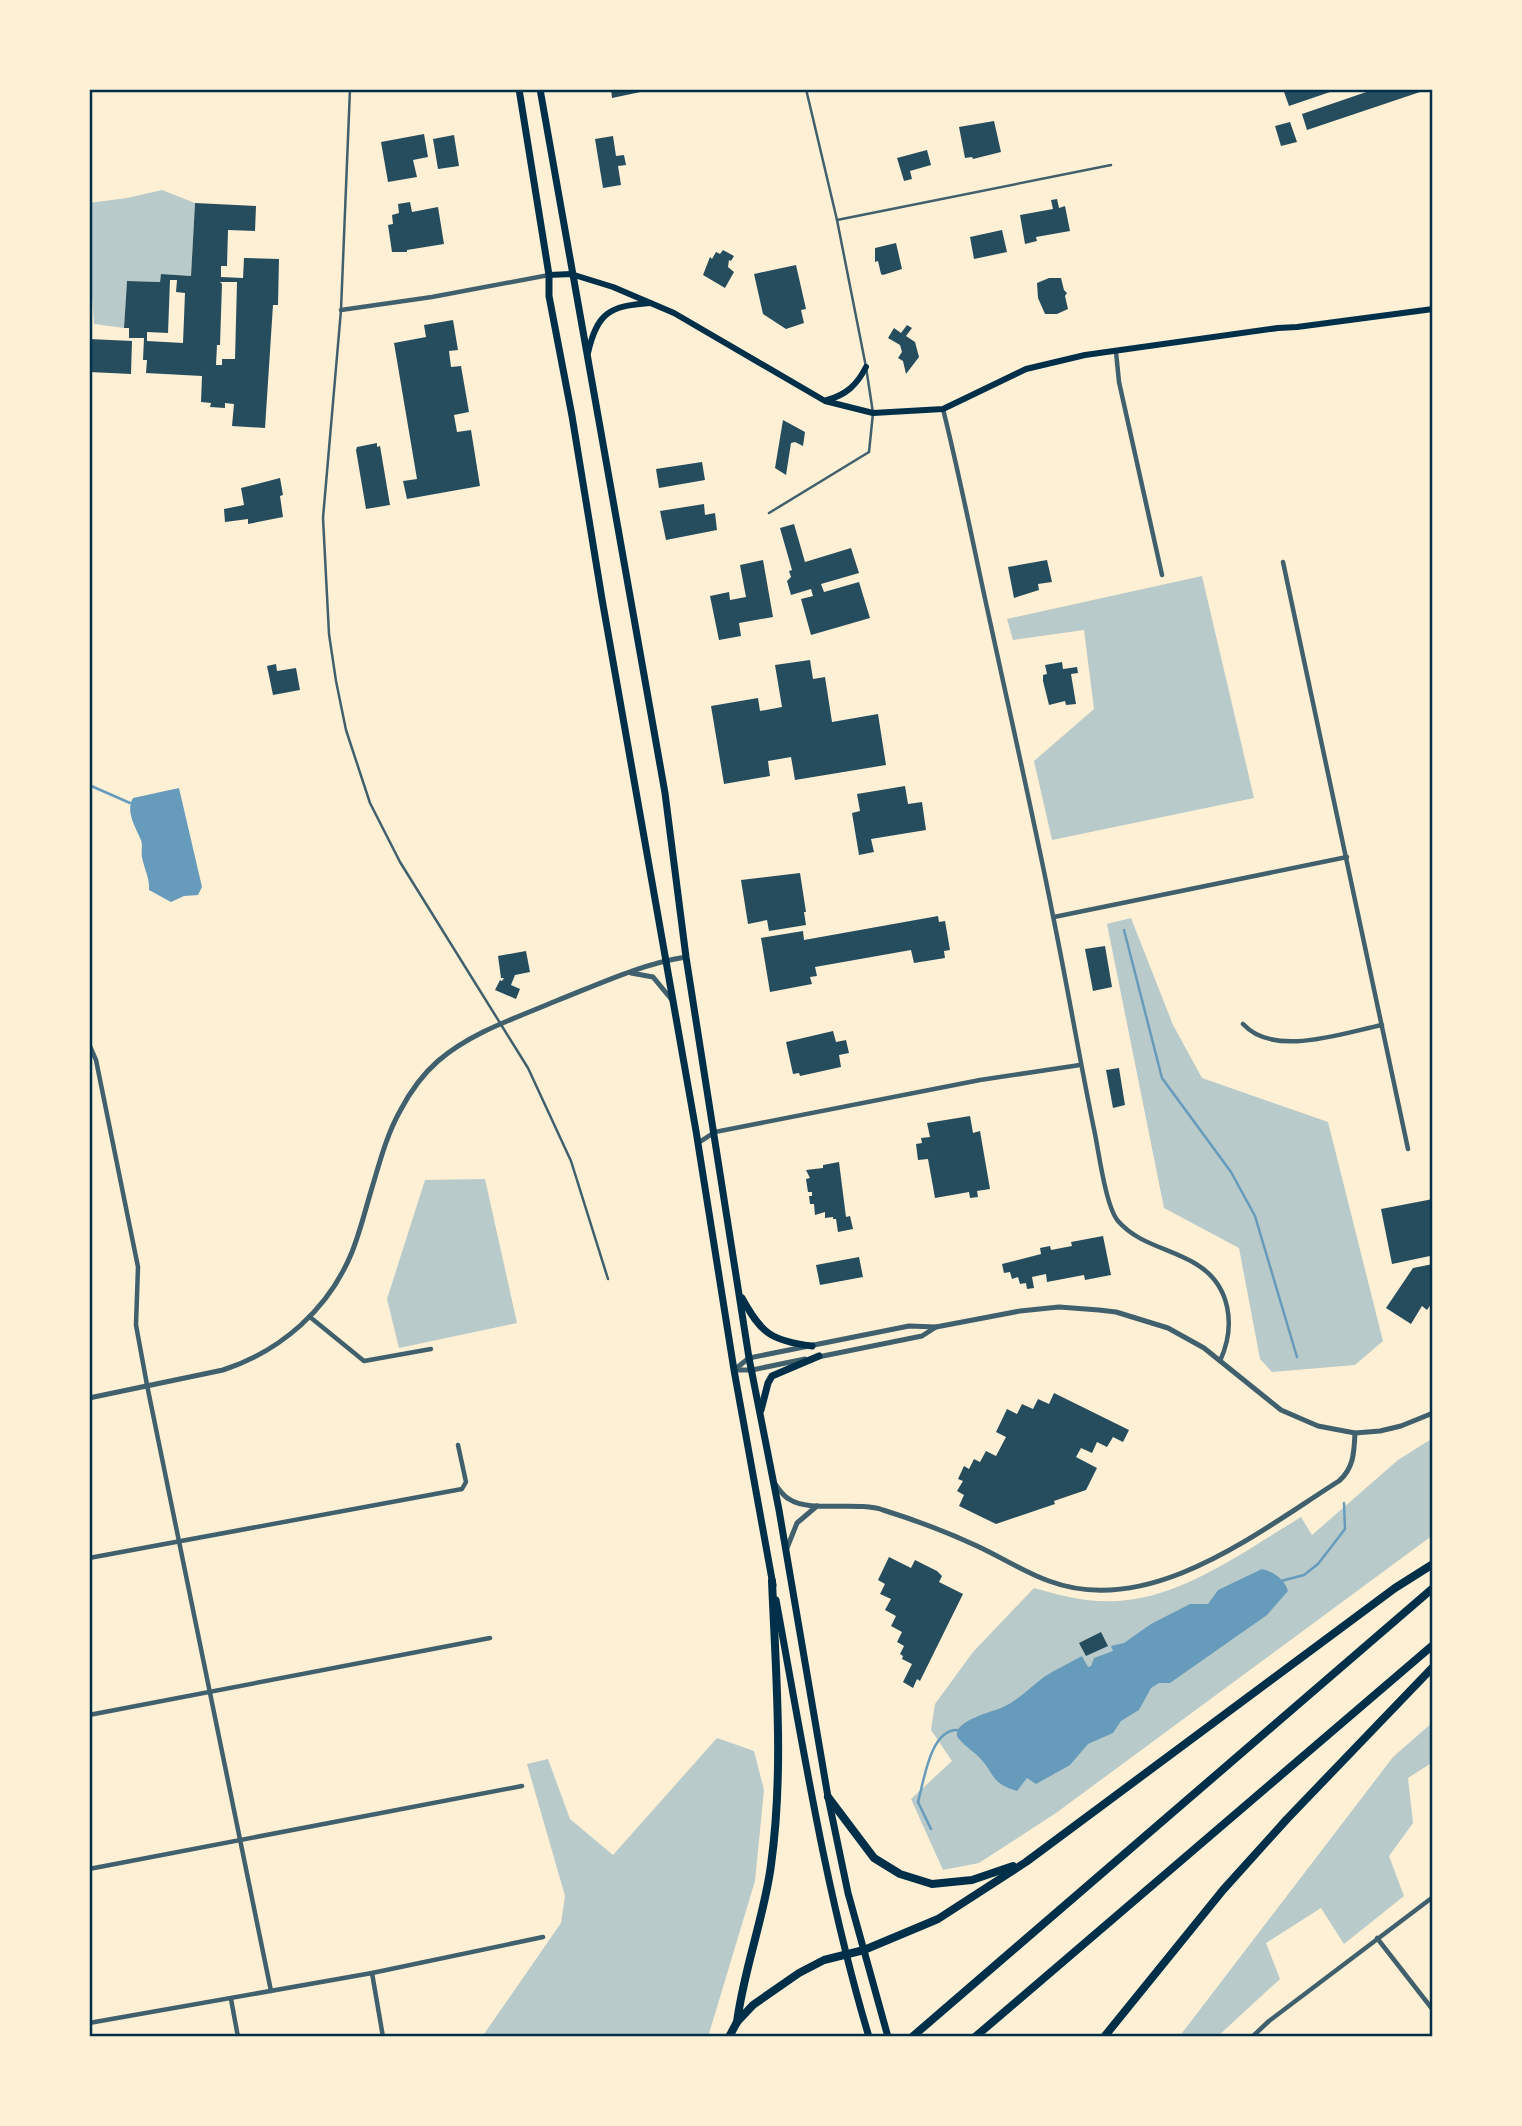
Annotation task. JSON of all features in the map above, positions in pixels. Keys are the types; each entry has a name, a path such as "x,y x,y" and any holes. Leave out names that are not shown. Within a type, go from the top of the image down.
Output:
{"highway":[{"path":"729,2037 737,2022 759,2000 799,1972 824,1960 864,1950 938,1919 1026,1862 1384,1596 1433,1564"},
{"path":"737,2022 742,1988 769,1878 777,1810 779,1755 772,1581"},
{"path":"912,2037 1433,1588"},
{"path":"975,2037 1433,1645"},
{"path":"1104,2037 1223,1890 1433,1667"},
{"path":"828,1797 874,1858 900,1874 932,1884 972,1881 1026,1862"}],"main road":[{"path":"519,89 549,275 549,296 698,1143 734,1370 808,1778 846,1955 869,2037"},
{"path":"540,89 665,793 686,957 750,1359 828,1797 848,1893 888,2037"},
{"path":"549,275 572,274 613,286 674,313 825,401 873,413 943,409 1026,369 1085,355 1433,309"},
{"path":"587,359 593,330 601,318 613,310 633,304 652,303"},
{"path":"825,401 840,397 851,389 860,380 866,367"},
{"path":"740,1294 764,1331 777,1339 812,1346"},
{"path":"760,1415 763,1396 772,1376 819,1356"}],"street":[{"path":"89,90 95,89"},
{"path":"341,310 432,297 549,275"},
{"path":"1116,352 1119,382 1162,575"},
{"path":"943,409 1054,916 1080,1065 1108,1197 1116,1219 1139,1238 1196,1264 1208,1273 1218,1286 1226,1298 1229,1313 1228,1344 1220,1361"},
{"path":"1283,562 1408,1149"},
{"path":"1054,916 1347,858"},
{"path":"89,1398 223,1370 243,1364 276,1345 310,1317 335,1283 351,1253 383,1153 400,1111 423,1077 439,1060 478,1034 502,1023 628,972 665,960 686,957"},
{"path":"628,972 653,977 672,1000"},
{"path":"1243,1024 1260,1036 1284,1042 1310,1040 1382,1025"},
{"path":"89,1044 96,1060 138,1267 136,1325 147,1385 271,1991"},
{"path":"698,1143 715,1132 980,1080 1080,1065"},
{"path":"734,1370 750,1359 909,1326 936,1327 1020,1311 1059,1307 1116,1312 1168,1328 1204,1348 1281,1409 1318,1426 1355,1433 1380,1431 1433,1413"},
{"path":"310,1317 364,1361 431,1349"},
{"path":"734,1370 752,1370 922,1336 936,1327"},
{"path":"773,1480 788,1499 818,1506 872,1506 955,1537 1050,1581 1107,1590 1153,1584 1216,1558 1330,1487 1347,1474 1352,1465 1355,1433"},
{"path":"89,1558 462,1489 466,1482 458,1445"},
{"path":"786,1551 797,1523 818,1506"},
{"path":"89,1715 490,1638"},
{"path":"89,1869 522,1786"},
{"path":"1252,2037 1269,2021 1433,1897"},
{"path":"89,2024 372,1973 543,1937"},
{"path":"1377,1938 1433,2010"},
{"path":"372,1973 383,2037"},
{"path":"232,1999 238,2037"}],"lane":[{"path":"350,89 341,310 323,518 330,634 345,726 370,803 400,862 528,1068 571,1161 608,1279"},
{"path":"769,513 869,452 873,413 837,220 806,89"},
{"path":"837,220 1111,165"}],"shaded area":[{"path":"162,190 195,203 191,276 161,274 160,282 127,281 124,328 94,324 92,295 89,291 89,203"},
{"path":"1202,576 1254,798 1052,840 1034,761 1094,709 1084,630 1013,640 1007,619"},
{"path":"1131,918 1173,1025 1202,1078 1328,1122 1383,1341 1355,1365 1272,1372 1260,1359 1239,1248 1164,1208 1107,924"},
{"path":"485,1179 517,1323 399,1348 387,1299 425,1180"},
{"path":"1433,1438 1433,1535 1056,1813 979,1863 943,1870 911,1799 952,1761 931,1730 935,1704 973,1652 1034,1588 1075,1598 1118,1601 1142,1598 1190,1582 1237,1557 1301,1517 1312,1535 1398,1460"},
{"path":"1433,1722 1433,1762 1408,1778 1413,1823 1389,1856 1404,1896 1344,1944 1321,1908 1266,1943 1280,1979 1217,2037 1179,2037 1393,1757"},
{"path":"717,1738 754,1751 764,1790 755,1881 708,2037 482,2037 561,1923 565,1896 527,1764 548,1759 570,1819 613,1855"}],"water":[{"path":"179,788 202,887 198,895 184,896 171,902 149,890 142,857 142,842 130,808 133,798"},
{"path":"1262,1569 1278,1577 1288,1591 1267,1615 1170,1683 1159,1683 1151,1688 1139,1710 1121,1721 1113,1733 1088,1744 1070,1765 1036,1784 1027,1778 1017,1791 1002,1785 958,1737 958,1730 967,1721 1007,1705 1053,1671 1082,1656 1088,1667 1091,1666 1094,1658 1113,1651 1111,1646 1124,1643 1151,1624 1190,1604 1208,1604 1218,1590"}],"building":[{"path":"611,89 650,89 650,90 612,98"},
{"path":"1283,89 1336,89 1336,90 1289,106"},
{"path":"1375,89 1426,90 1307,130 1302,114"},
{"path":"994,121 1001,152 973,159 965,158 959,127"},
{"path":"1290,122 1297,142 1281,146 1275,126"},
{"path":"424,134 428,157 413,160 417,177 388,182 381,142"},
{"path":"454,135 459,166 438,169 433,139"},
{"path":"613,136 616,156 624,155 626,165 618,166 621,185 603,188 595,139"},
{"path":"927,150 931,165 910,171 912,179 904,181 897,158"},
{"path":"1057,199 1059,208 1065,206 1070,231 1036,237 1037,241 1025,244 1020,215 1053,209 1051,200"},
{"path":"410,202 412,212 438,207 444,244 407,252 392,252 388,225 393,224 392,215 399,213 398,204"},
{"path":"195,203 256,206 255,231 228,230 227,266 221,266 221,277 243,278 244,258 279,259 278,305 273,305 265,428 232,426 234,404 225,403 225,408 210,407 211,403 201,402 202,376 146,373 147,360 143,360 144,338 129,338 129,328 124,328 127,281 160,282 161,274 191,276","holes":["170,280 177,280 176,292 185,293 183,343 147,341 147,332 168,333","220,282 237,282 235,359 222,359 222,365 216,365 217,345 220,345"]},
{"path":"1002,230 1007,252 974,259 970,237"},
{"path":"896,243 902,269 883,275 878,261 875,262 875,248"},
{"path":"723,250 734,256 729,260 728,267 734,272 725,288 703,275 710,257 712,259 716,252 720,254"},
{"path":"796,265 806,309 801,310 804,323 786,329 763,314 754,274"},
{"path":"1049,278 1061,278 1067,293 1065,296 1068,309 1057,314 1045,314 1038,298 1037,283"},
{"path":"453,320 458,350 449,351 451,367 461,366 469,412 454,415 457,432 471,430 480,486 407,499 403,481 417,479 394,343 426,337 424,325"},
{"path":"907,325 912,328 906,336 915,342 919,357 906,374 903,361 898,358 902,352 900,345 888,338 894,328 901,333"},
{"path":"89,339 132,341 131,374 89,372"},
{"path":"783,420 805,432 803,446 791,443 786,475 775,468"},
{"path":"377,443 377,447 380,446 390,505 366,509 356,450 357,447"},
{"path":"702,462 705,480 659,488 656,469"},
{"path":"280,478 283,517 248,524 248,519 225,522 224,509 244,505 241,488"},
{"path":"704,504 705,515 715,513 717,530 666,540 660,511"},
{"path":"794,524 805,562 851,548 859,573 821,584 824,592 859,582 870,618 811,635 801,599 813,596 811,589 791,595 787,581 791,577 789,571 792,570 780,528"},
{"path":"763,560 773,617 739,623 741,636 719,640 710,596 729,592 730,600 746,597 740,565"},
{"path":"1047,560 1052,582 1038,584 1039,590 1014,598 1008,567"},
{"path":"810,660 813,679 825,677 832,722 878,714 886,765 795,780 791,757 768,761 770,776 724,784 711,706 758,698 760,711 782,707 775,665"},
{"path":"1062,662 1063,669 1077,667 1078,673 1071,674 1076,704 1066,705 1065,701 1049,705 1043,681 1043,675 1047,674 1045,665"},
{"path":"276,664 277,671 296,668 300,690 273,695 267,666"},
{"path":"905,786 908,804 922,802 926,830 871,839 874,852 859,855 852,813 860,811 857,794"},
{"path":"800,873 806,925 769,931 767,920 748,924 741,880"},
{"path":"938,916 939,922 945,921 950,950 944,951 945,958 914,963 911,950 815,967 817,976 810,977 812,984 770,992 761,938 803,931 804,940"},
{"path":"1105,946 1112,987 1093,991 1085,949"},
{"path":"526,951 530,972 515,975 511,985 520,989 516,999 495,990 504,978 501,978 498,956"},
{"path":"833,1031 836,1042 846,1040 849,1053 839,1055 841,1067 800,1076 799,1073 793,1074 786,1042"},
{"path":"1119,1068 1125,1105 1113,1108 1106,1070"},
{"path":"970,1116 973,1133 980,1131 990,1189 977,1191 978,1197 970,1198 969,1192 935,1198 928,1159 918,1160 916,1144 922,1143 921,1138 930,1137 927,1123"},
{"path":"839,1162 846,1217 850,1216 853,1229 838,1232 836,1219 825,1218 825,1212 815,1215 814,1204 810,1204 809,1196 812,1196 812,1192 808,1192 806,1179 810,1178 806,1170"},
{"path":"1433,1199 1433,1263 1430,1256 1392,1264 1381,1209"},
{"path":"1103,1236 1111,1275 1085,1280 1084,1275 1047,1282 1046,1274 1032,1277 1034,1288 1027,1289 1026,1283 1020,1284 1018,1277 1012,1279 1010,1272 1004,1273 1002,1264 1041,1254 1040,1248 1050,1246 1051,1250 1072,1246 1071,1242"},
{"path":"859,1257 863,1277 820,1285 816,1265"},
{"path":"1433,1264 1433,1301 1427,1310 1422,1306 1411,1324 1386,1308 1413,1268"},
{"path":"1054,1393 1129,1430 1123,1442 1113,1437 1107,1447 1097,1442 1092,1453 1081,1448 1076,1457 1097,1468 1086,1490 1054,1501 1055,1504 996,1524 959,1506 964,1495 957,1491 963,1481 958,1479 964,1466 969,1469 974,1459 980,1462 986,1451 996,1456 1006,1437 996,1432 1007,1409 1017,1414 1022,1404 1033,1409 1038,1399 1049,1404"},
{"path":"889,1557 911,1568 915,1560 937,1571 942,1576 939,1582 963,1594 920,1681 917,1679 913,1688 903,1682 912,1664 902,1659 900,1654 904,1646 897,1642 902,1632 891,1626 896,1616 885,1610 891,1599 880,1594 885,1584 878,1580"},
{"path":"1101,1632 1108,1646 1086,1656 1079,1643"}],"waterway":[{"path":"89,785 130,803"},
{"path":"1124,930 1162,1078 1231,1172 1255,1216 1297,1357"},
{"path":"1281,1581 1304,1575 1318,1564 1345,1529 1344,1503"},
{"path":"931,1829 918,1802 926,1770 940,1738 957,1730"}]}
